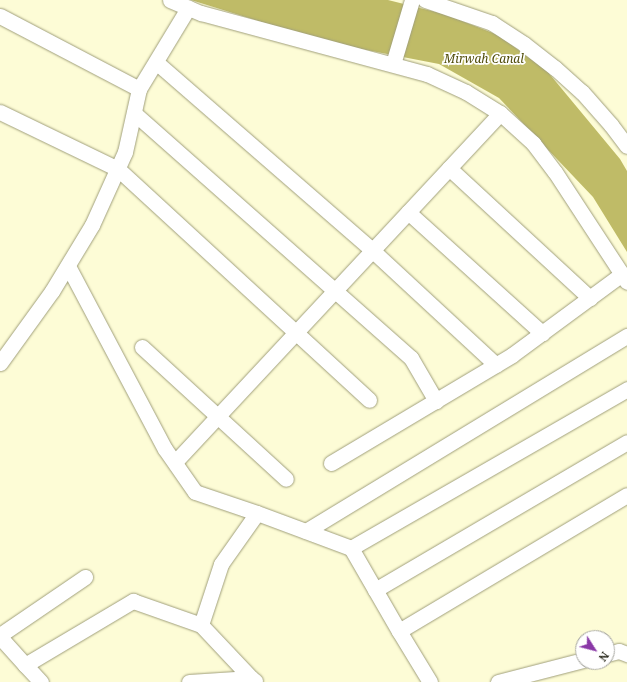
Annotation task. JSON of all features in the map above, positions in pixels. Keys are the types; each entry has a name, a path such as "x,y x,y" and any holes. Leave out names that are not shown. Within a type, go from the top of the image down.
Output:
{"street":[{"path":"170,0 201,13 394,61 466,92 500,113 533,143 555,172 624,278 590,298 496,365 331,463"},
{"path":"394,61 416,1 492,23 524,44 555,68 582,92 627,146"},
{"path":"0,363 52,291 92,225 125,152 139,89 188,8"},
{"path":"0,16 139,89"},
{"path":"156,62 372,250 496,365"},
{"path":"0,112 118,169 369,400"},
{"path":"134,113 411,358 436,401"},
{"path":"174,462 500,113"},
{"path":"449,168 590,298"},
{"path":"408,212 542,333"},
{"path":"68,266 165,449 195,492 351,548 430,682"},
{"path":"306,531 627,336"},
{"path":"142,347 286,479"},
{"path":"351,548 627,389"},
{"path":"375,590 627,442"},
{"path":"399,631 627,495"},
{"path":"201,626 221,564 257,513"},
{"path":"41,682 0,636 85,576"},
{"path":"26,665 133,600 201,626 254,680"},
{"path":"615,652 619,651 627,654"},
{"path":"498,682 575,662"},
{"path":"189,682 254,680"}],"water":[{"name":"Mirwah Canal","path":"191,0 388,0 444,14 498,35 547,71 620,159 627,171 627,252 593,197 499,98 439,64 325,42"}]}
